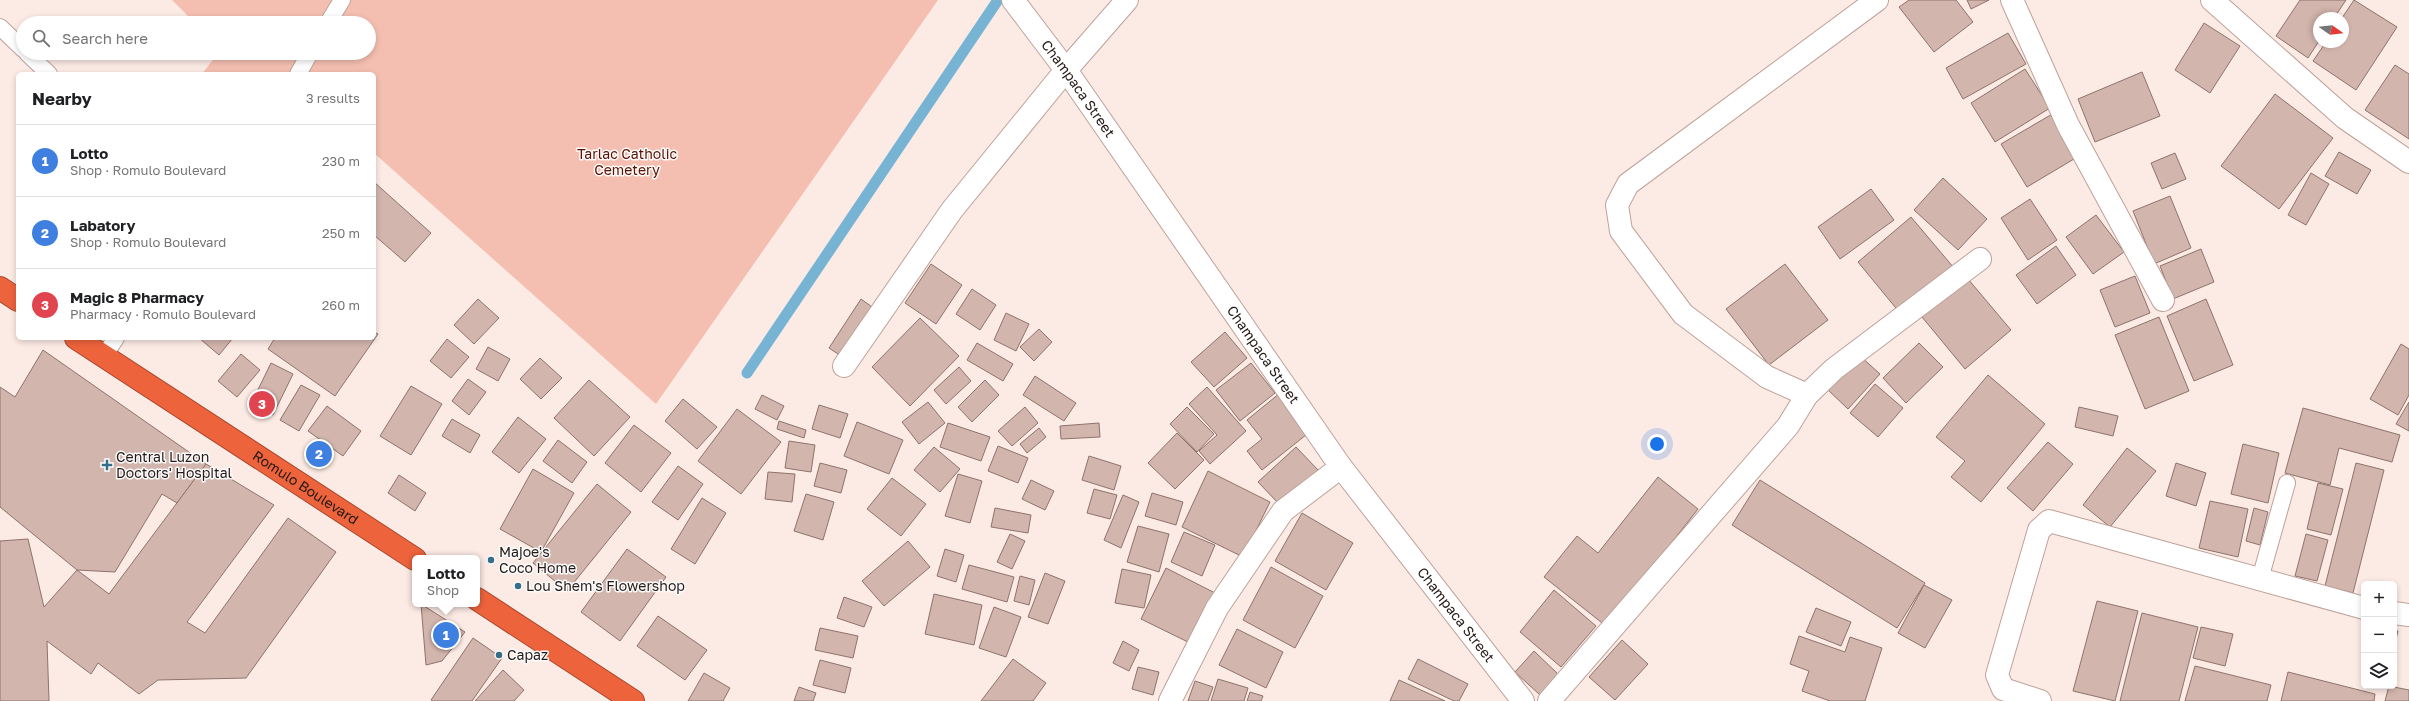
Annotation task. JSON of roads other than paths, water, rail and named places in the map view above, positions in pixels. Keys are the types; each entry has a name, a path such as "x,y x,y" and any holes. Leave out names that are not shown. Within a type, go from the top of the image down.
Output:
{"highway":[{"path":"0,288 16,299"},
{"name":"Romulo Boulevard","path":"79,340 412,557"},
{"path":"480,601 633,701"}],"street":[{"name":"Champaca Street","path":"1012,0 1061,64 1341,467 1523,701"},
{"path":"844,366 952,210 1061,64 1127,0"},
{"path":"1807,395 1767,377 1683,314 1621,231 1617,205 1628,184 1877,0"},
{"path":"2012,0 2068,125 2163,300"},
{"path":"2212,0 2345,118 2409,162"},
{"path":"1549,701 1788,426 1807,395 1834,369 1980,260"},
{"path":"1170,701 1217,608 1283,511 1341,467"},
{"path":"2040,701 2003,689 1997,675 2039,530 2049,521 2361,607"},
{"path":"2397,613 2409,615"}],"lane":[{"path":"332,16 342,0"},
{"path":"0,27 16,42"},
{"path":"34,60 46,72"},
{"path":"299,72 306,60"},
{"path":"104,356 115,340"},
{"path":"2260,579 2287,483"}],"waterway":[{"path":"747,373 998,0"}],"place":[{"name":"Magic 8 Pharmacy","path":"262,404"},
{"name":"Labatory","path":"319,454"},
{"name":"Central Luzon Doctors' Hospital","path":"107,465"},
{"name":"Majoe's Coco Home","path":"491,560"},
{"name":"Lou Shem's Flowershop","path":"518,586"},
{"name":"Lotto","path":"446,635"},
{"name":"Capaz","path":"499,655"}],"park label":[{"name":"Tarlac Catholic Cemetery","path":"627,162"}]}
